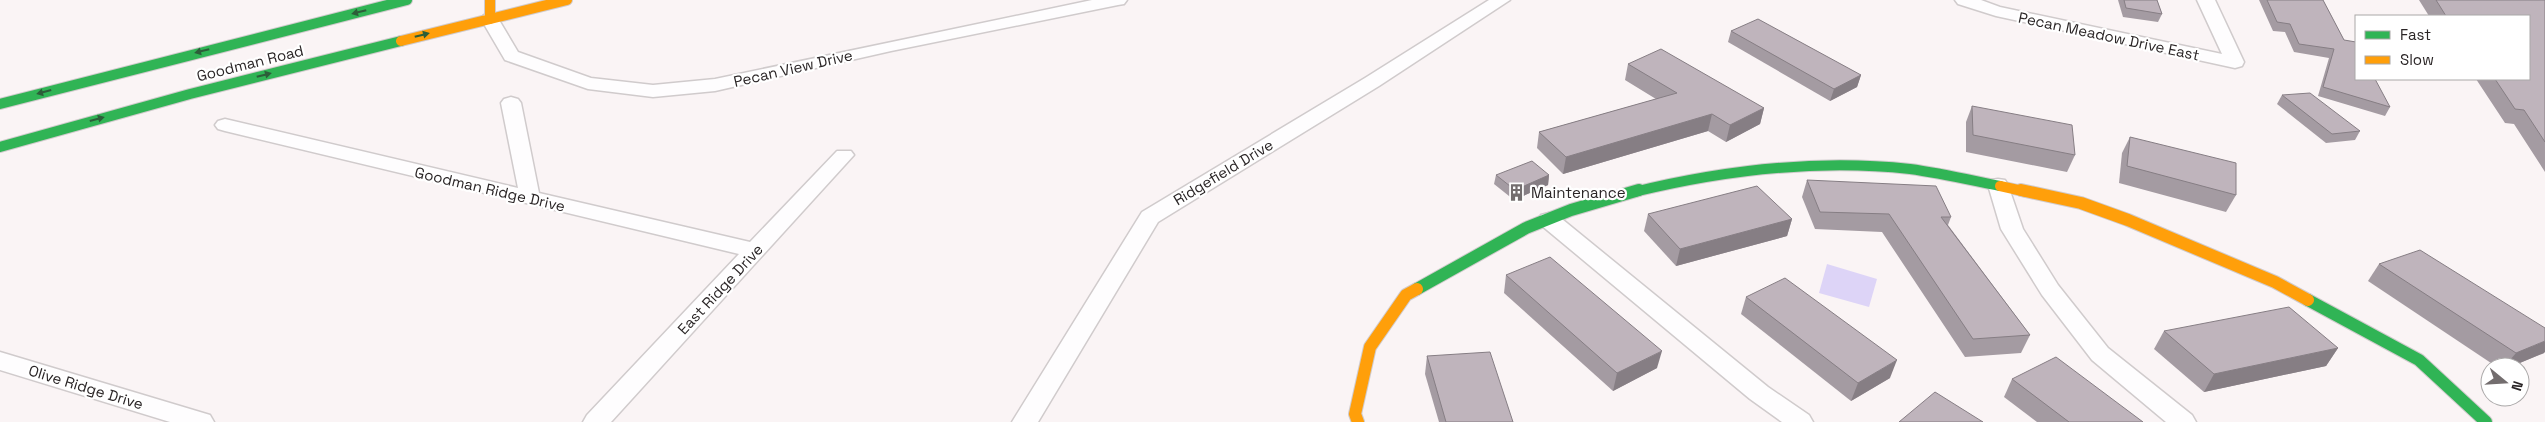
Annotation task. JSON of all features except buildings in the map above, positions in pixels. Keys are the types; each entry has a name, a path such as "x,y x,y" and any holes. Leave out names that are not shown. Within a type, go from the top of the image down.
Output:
{"main road":[{"name":"Goodman Road","path":"0,104 407,0"},
{"path":"490,0 490,19"},
{"name":"Goodman Road","path":"0,147 190,94 567,0"},
{"path":"1358,422 1355,414 1370,347 1406,295 1525,228 1612,198 1722,172 1842,165 1909,170 1998,185 2081,203 2128,220 2275,282 2419,360 2486,422"}],"street":[{"name":"Pecan View Drive","path":"490,19 511,56 588,83 653,91 715,85 901,44 1118,0"},
{"name":"Ridgefield Drive","path":"1025,422 1150,217 1372,82 1500,0"},
{"name":"Pecan Meadow Drive East","path":"1964,0 1996,11 2235,62 2206,0"},
{"path":"511,103 530,198"},
{"name":"Goodman Ridge Drive","path":"225,125 756,251"},
{"name":"East Ridge Drive","path":"596,422 844,155"},
{"path":"1998,185 2012,229 2050,290 2100,354 2183,422"},
{"path":"1549,220 1759,393 1800,422"},
{"name":"Olive Ridge Drive","path":"0,361 201,422"}],"shaded area":[{"path":"1827,264 1877,279 1869,307 1819,293"}],"traffic: fast":[{"path":"0,104 407,0"},
{"path":"0,147 190,94 401,41"},
{"path":"1417,289 1513,234 1571,210 1665,184 1713,175 1810,166 1859,166 1919,170 2000,186"},
{"path":"2308,300 2419,360 2486,422"}],"traffic: slow":[{"path":"490,0 490,19"},
{"path":"401,41 567,0"},
{"path":"2000,186 2081,203 2128,220 2275,282 2308,300"},
{"path":"1358,422 1355,414 1370,347 1406,295 1417,289"}],"place":[{"name":"Maintenance","path":"1517,192"}]}
